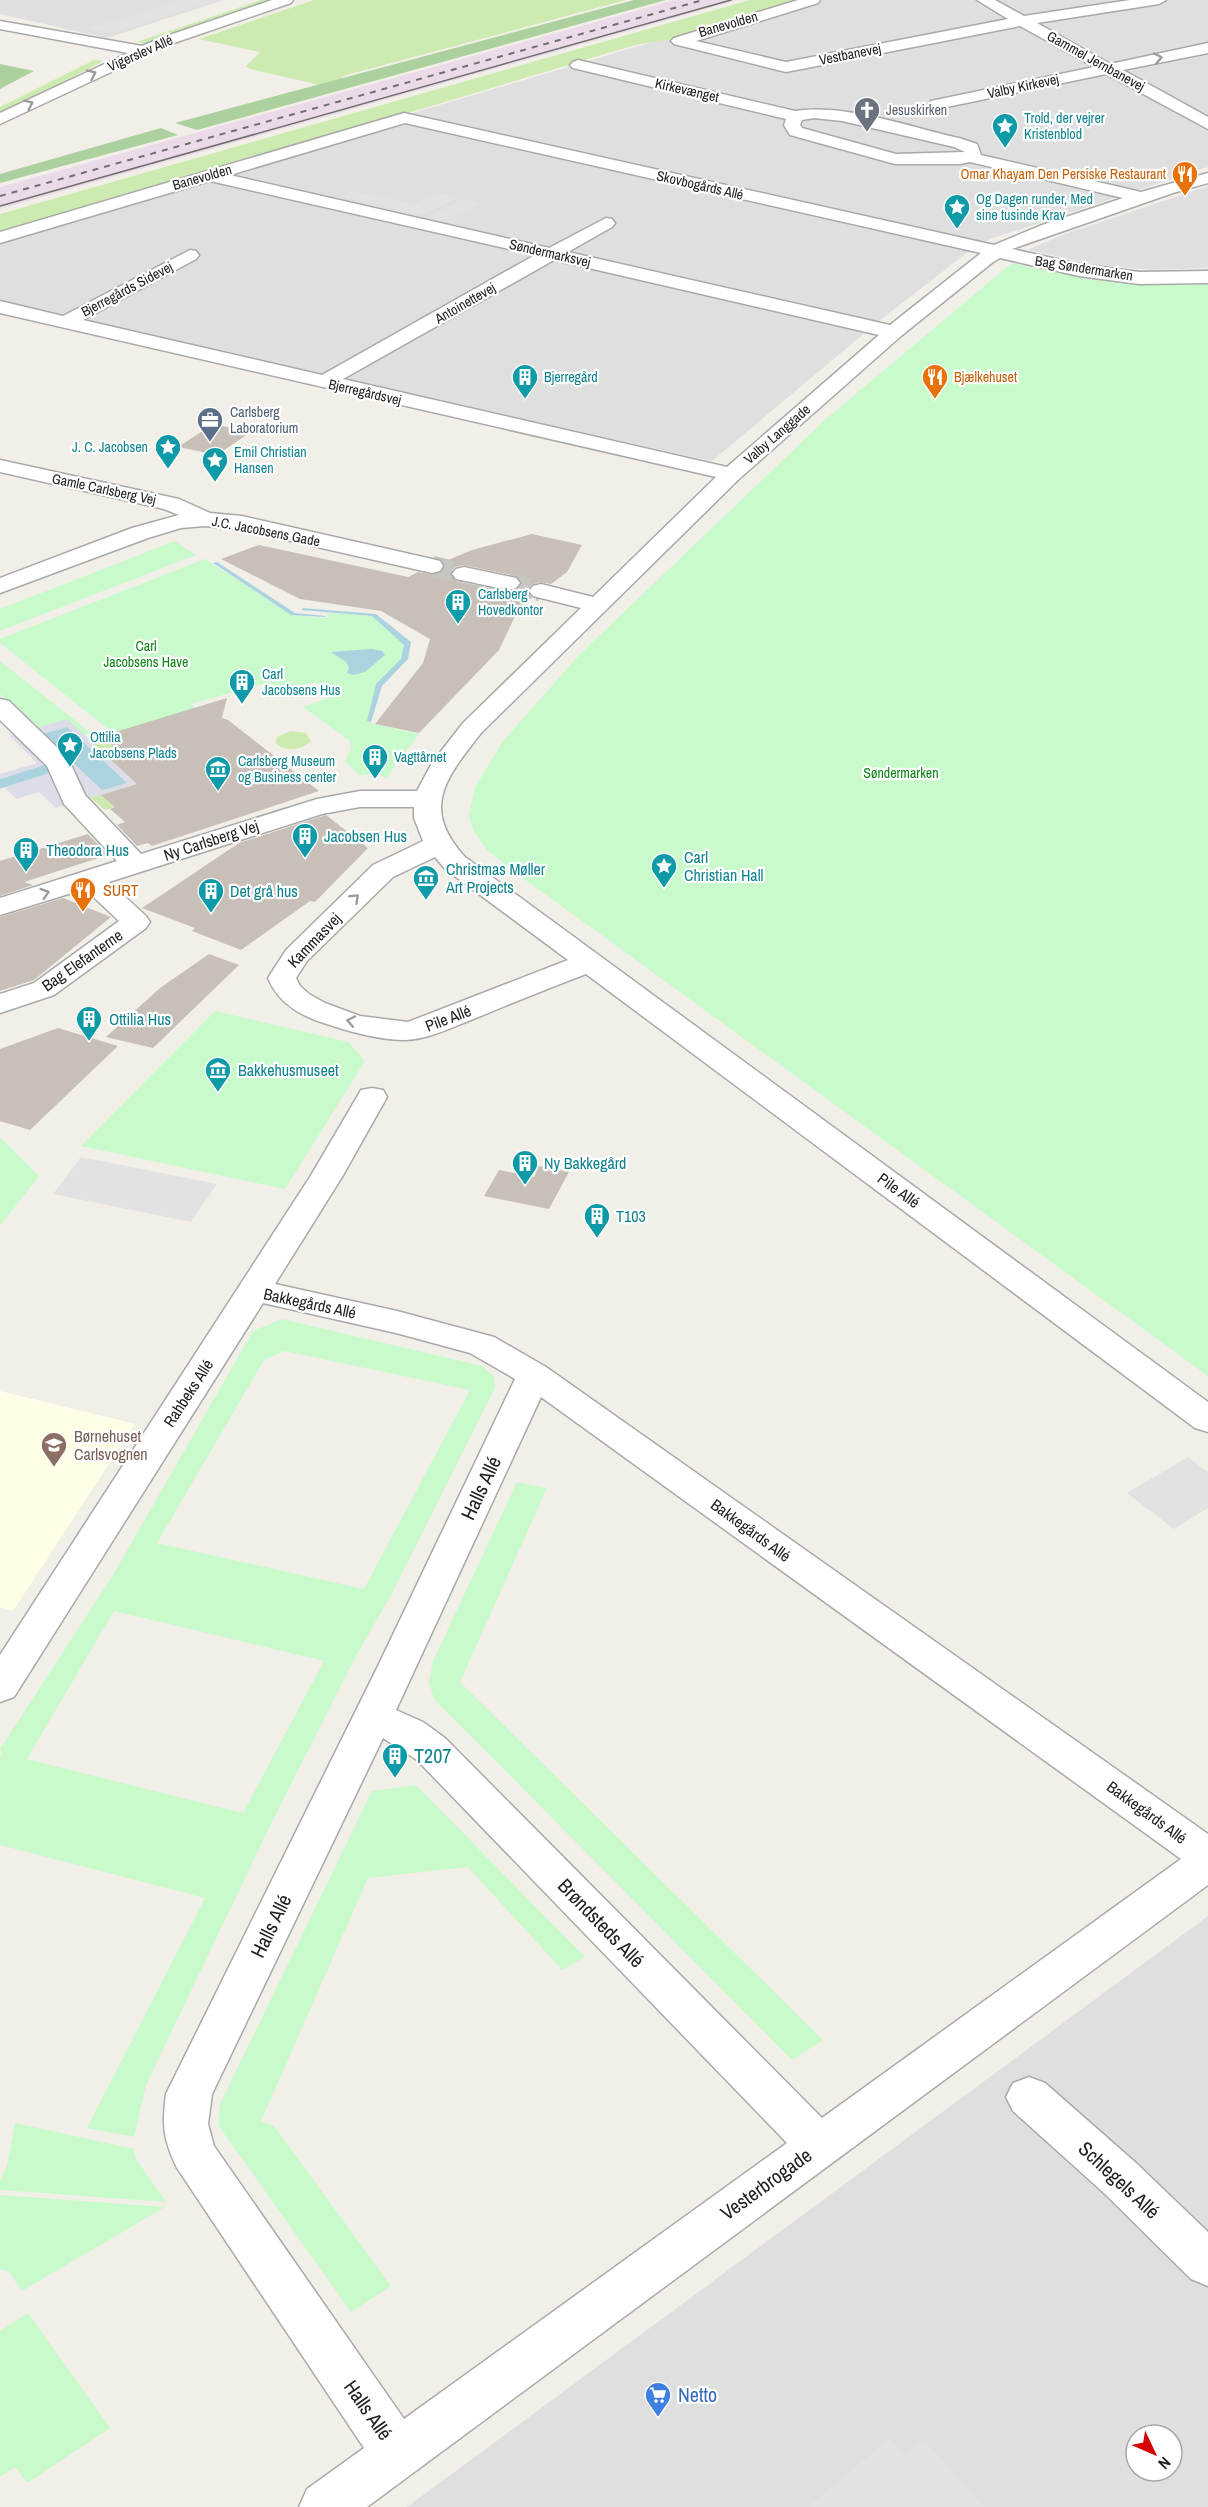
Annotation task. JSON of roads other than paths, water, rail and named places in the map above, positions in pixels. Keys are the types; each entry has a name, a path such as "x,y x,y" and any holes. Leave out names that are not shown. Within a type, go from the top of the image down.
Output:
{"street":[{"name":"Vigerslev Allé","path":"0,119 121,52 252,0"},
{"name":"Vigerslev Allé","path":"121,52 143,51 193,30 286,0"},
{"name":"Banevolden","path":"679,41 813,0"},
{"name":"Gammel Jernbanevej","path":"984,0 1208,124"},
{"name":"Vestbanevej","path":"679,41 786,66 1022,21 1159,0"},
{"path":"0,25 121,52"},
{"path":"0,30 94,56 121,52"},
{"name":"Valby Kirkevej","path":"937,104 1208,48"},
{"name":"Kirkevænget","path":"578,65 795,116 831,114 888,125 966,145 974,151 970,157"},
{"path":"0,102 32,86"},
{"name":"Kirkevænget","path":"795,116 792,125 796,131 807,136 895,159 953,160 970,157 1142,197"},
{"name":"Banevolden","path":"0,238 404,118"},
{"name":"Skovbogårds Allé","path":"404,118 996,252"},
{"name":"Søndermarksvej","path":"207,175 894,333"},
{"name":"Valby Langgade","path":"427,799 442,767 472,728 731,474 894,333 996,252 1020,239 1142,197 1208,178"},
{"name":"Antoinettevej","path":"324,382 606,223"},
{"name":"Bag Søndermarken","path":"996,252 1108,275 1208,277"},
{"name":"Bjerregårds Sidevej","path":"64,323 190,255"},
{"name":"Bjerregårdsvej","path":"0,307 731,474"},
{"name":"Gamle Carlsberg Vej","path":"0,466 171,504 205,519"},
{"name":"J.C. Jacobsens Gade","path":"0,586 140,532 179,522 205,519 242,524 432,567"},
{"path":"464,574 508,584"},
{"path":"541,591 598,604"},
{"path":"0,706 59,763 73,798 135,864"},
{"name":"Ny Carlsberg Vej","path":"0,907 317,807 360,799 427,799"},
{"name":"Pile Allé","path":"427,799 427,819 431,832 454,863 1208,1419"},
{"name":"Kammasvej","path":"409,1031 392,1030 322,1013 294,999 286,992 282,978 296,956 383,871 439,844"},
{"name":"Bag Elefanterne","path":"0,1004 44,988 136,922 90,879"},
{"name":"Pile Allé","path":"409,1031 428,1026 587,963"},
{"name":"Rahbeks Allé","path":"0,1687 338,1158 372,1097"},
{"name":"Bakkegårds Allé","path":"254,1290 397,1322 482,1345 534,1375 1208,1856"},
{"name":"Halls Allé","path":"398,2454 193,2154 185,2124 189,2094 398,1666 534,1375"},
{"name":"Brøndsteds Allé","path":"372,1716 409,1734 431,1749 819,2145"},
{"name":"Vesterbrogade","path":"325,2507 1208,1862"},
{"name":"Schlegels Allé","path":"1029,2097 1120,2178 1208,2264"}],"water":[{"path":"217,562 295,613 326,616 291,615 213,563"},
{"path":"303,608 376,614 411,642 408,659 382,686 371,722 367,721 376,684 401,659 404,645 372,616 301,610"},
{"path":"372,649 382,651 385,655 365,672 353,675 347,673 349,667 346,662 331,652"},
{"path":"67,727 127,783 102,790 43,734"}],"waterway":[{"path":"0,784 47,769"}],"tunnel":[{"path":"432,566 464,574"},
{"path":"508,583 541,591"}],"tram line":[{"path":"0,206 731,0"}],"railway":[{"path":"0,196 703,0"}],"place":[{"name":"Jesuskirken","path":"867,133"},
{"name":"Trold, der vejrer Kristenblod","path":"1005,149"},
{"name":"Omar Khayam Den Persiske Restaurant","path":"1185,197"},
{"name":"Og Dagen runder, Med sine tusinde Krav","path":"957,230"},
{"name":"Bjerregård","path":"525,400"},
{"name":"Bjælkehuset","path":"935,400"},
{"name":"Carlsberg Laboratorium","path":"210,443"},
{"name":"J. C. Jacobsen","path":"168,470"},
{"name":"Emil Christian Hansen","path":"215,483"},
{"name":"Carlsberg Hovedkontor","path":"458,625"},
{"name":"Carl Jacobsens Hus","path":"242,705"},
{"name":"Ottilia Jacobsens Plads","path":"70,768"},
{"name":"Vagttårnet","path":"375,780"},
{"name":"Carlsberg Museum og Business center","path":"218,792"},
{"name":"Jacobsen Hus","path":"305,859"},
{"name":"Theodora Hus","path":"26,873"},
{"name":"Carl Christian Hall","path":"664,889"},
{"name":"Christmas Møller Art Projects","path":"426,901"},
{"name":"SURT","path":"83,913"},
{"name":"Det grå hus","path":"211,914"},
{"name":"Ottilia Hus","path":"89,1042"},
{"name":"Bakkehusmuseet","path":"218,1093"},
{"name":"Ny Bakkegård","path":"525,1186"},
{"name":"T103","path":"597,1239"},
{"name":"Børnehuset Carlsvognen","path":"54,1468"},
{"name":"T207","path":"395,1779"},
{"name":"Netto","path":"658,2418"}],"park label":[{"name":"Carl Jacobsens Have","path":"146,654"},
{"name":"Søndermarken","path":"901,773"}]}
